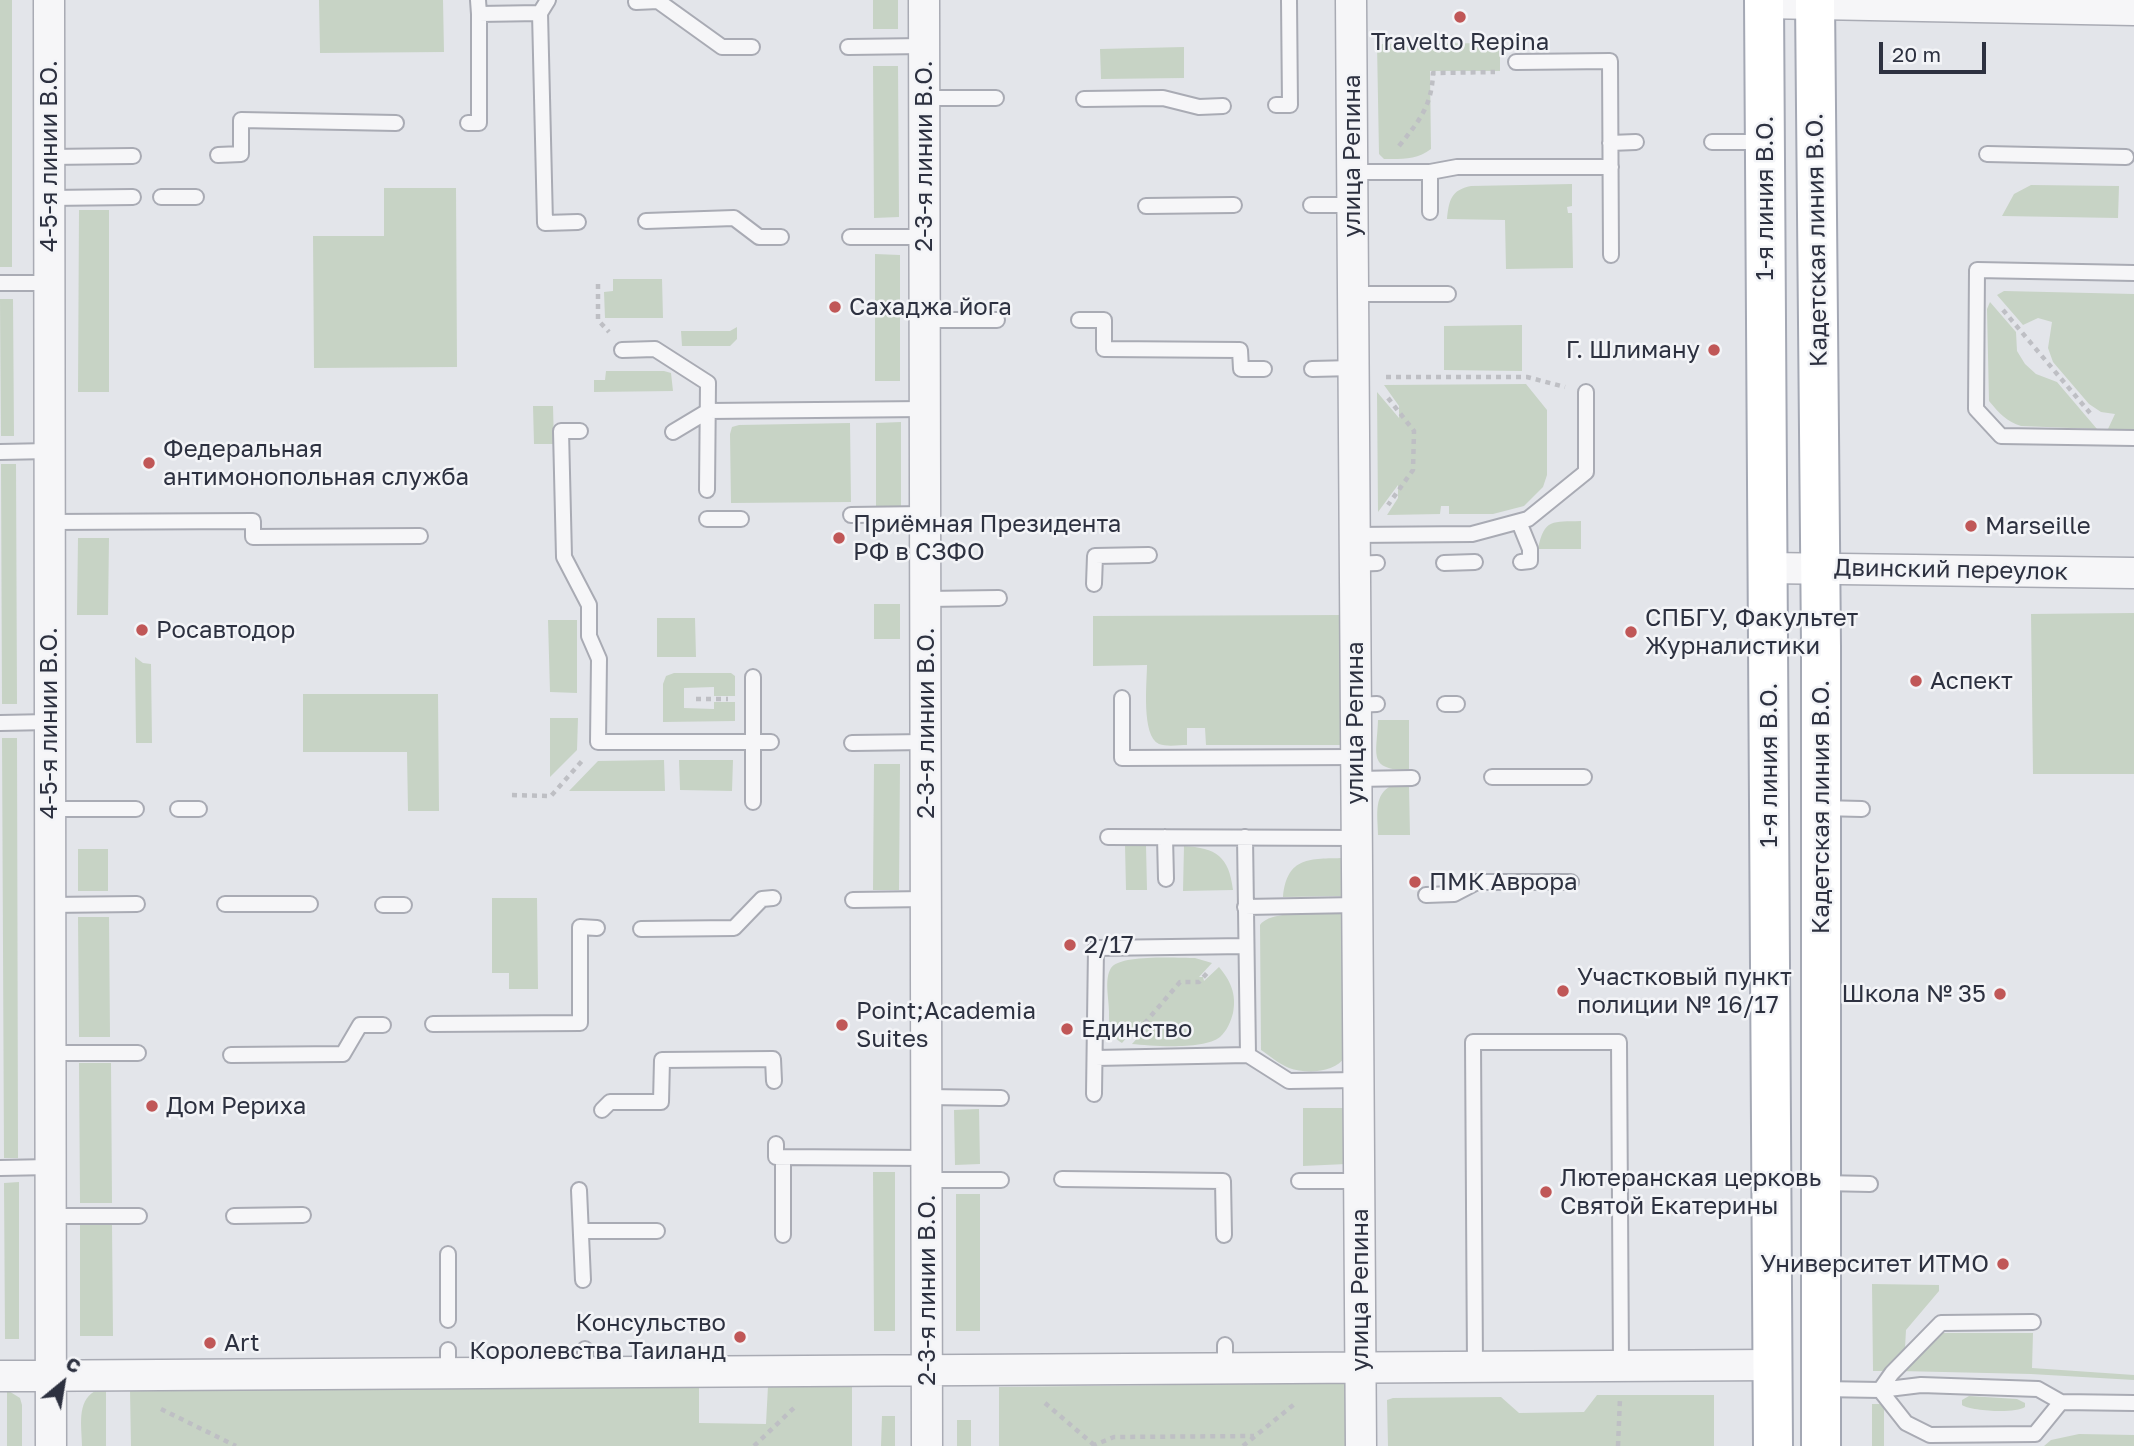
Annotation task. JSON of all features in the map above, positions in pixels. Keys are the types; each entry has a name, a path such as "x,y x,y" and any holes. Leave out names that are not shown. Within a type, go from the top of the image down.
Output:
{"main road":[{"name":"1-я линия В.О.","path":"1764,2 1773,1446"},
{"name":"Кадетская линия В.О.","path":"1815,2 1821,569 1821,1446"}],"street":[{"name":"4-5-я линии В.О.","path":"49,0 51,1446"},
{"name":"2-3-я линии В.О.","path":"924,0 927,1446"},
{"name":"улица Репина","path":"1351,0 1345,75 1363,172 1352,205 1353,373 1366,705 1356,768 1356,838 1361,898 1358,1080 1361,1446"},
{"path":"1764,2 2032,4 2134,10"},
{"name":"Двинский переулок","path":"1768,568 2134,573"},
{"path":"0,1376 585,1360 927,1370 1225,1357 1360,1368 1771,1365"}],"lane":[{"path":"548,0 540,13 545,223 578,222"},
{"path":"1276,105 1290,105 1297,75 1289,0"},
{"path":"636,2 658,1 722,47 752,47"},
{"path":"468,123 479,123 478,7 540,13"},
{"path":"848,47 924,46"},
{"path":"1516,61 1610,61 1611,254"},
{"path":"924,98 996,98"},
{"path":"1084,99 1163,98 1199,107 1223,106"},
{"path":"218,155 241,155 241,120 396,123"},
{"path":"1610,143 1636,142"},
{"path":"1712,142 1765,142"},
{"path":"1987,154 2126,157"},
{"path":"49,157 133,156"},
{"path":"1363,172 1430,172 1457,167 1611,167"},
{"path":"1430,172 1430,212"},
{"path":"49,198 133,197"},
{"path":"161,197 196,197"},
{"path":"1146,206 1234,205"},
{"path":"1311,205 1352,205"},
{"path":"646,221 734,218 759,237 781,237"},
{"path":"850,237 925,237"},
{"path":"2134,273 1977,270 1976,409 2001,436 2134,438"},
{"path":"0,283 48,283"},
{"path":"1353,294 1448,294"},
{"path":"925,320 997,320"},
{"path":"1079,320 1104,320 1104,349 1240,350 1241,369 1264,369"},
{"path":"622,350 655,349 709,383 707,490"},
{"path":"1312,369 1353,373"},
{"path":"1362,554 1472,534 1528,519 1586,472 1586,392"},
{"path":"673,432 708,411 925,409"},
{"path":"580,431 561,431 564,557 589,605 589,636 599,659 598,742 771,742"},
{"path":"0,452 49,451"},
{"path":"851,515 925,514"},
{"path":"707,519 741,519"},
{"path":"49,522 253,521 253,537 420,536"},
{"path":"1519,522 1530,549 1530,561 1521,562"},
{"path":"1094,584 1095,556 1149,555"},
{"path":"1444,563 1475,562"},
{"path":"926,599 999,598"},
{"path":"753,677 753,802"},
{"path":"1122,698 1122,758 1356,768 1412,778"},
{"path":"0,723 49,722"},
{"path":"852,743 925,742"},
{"path":"1492,777 1584,777"},
{"path":"178,808 199,808"},
{"path":"1821,808 1862,809"},
{"path":"50,809 136,809"},
{"path":"1108,837 1356,838"},
{"path":"1166,837 1166,879"},
{"path":"1245,837 1245,908 1240,946 1248,1055"},
{"path":"1426,895 1454,894 1476,882 1571,882"},
{"path":"641,929 734,928 762,899 773,898"},
{"path":"1245,908 1361,898"},
{"path":"853,900 926,899"},
{"path":"50,905 137,904"},
{"path":"225,904 310,904"},
{"path":"383,905 404,905"},
{"path":"433,1024 580,1023 580,927 597,928"},
{"path":"1094,1094 1096,948 1240,946"},
{"path":"231,1055 343,1054 360,1025 383,1025"},
{"path":"1475,1367 1473,1042 1619,1042 1621,1365"},
{"path":"50,1053 138,1053"},
{"path":"1095,1058 1248,1055 1289,1081 1358,1080"},
{"path":"601,1110 610,1102 661,1102 662,1060 773,1059 774,1081"},
{"path":"926,1097 1001,1098"},
{"path":"783,1235 780,1151 1001,1180"},
{"path":"0,1168 50,1167"},
{"path":"1062,1179 1223,1181 1224,1235"},
{"path":"1299,1181 1359,1181"},
{"path":"1820,1184 1871,1184"},
{"path":"579,1190 583,1280"},
{"path":"234,1216 303,1215"},
{"path":"50,1216 139,1216"},
{"path":"581,1231 657,1231"},
{"path":"448,1254 448,1320"},
{"path":"1881,1390 1892,1373 1941,1323 2034,1322"},
{"path":"1821,1389 1881,1390 1921,1385 2038,1389 2061,1402 2134,1404"},
{"path":"1881,1390 1906,1423 1930,1435 2012,1440 2035,1434 2061,1402"}],"path":[{"path":"1363,172 1416,125 1432,94 1433,73 1504,72 1516,61"},
{"path":"598,284 598,320 622,350"},
{"path":"1977,294 1990,295 2102,428 2102,438"},
{"path":"1353,373 1527,377 1586,392"},
{"path":"1353,373 1379,387 1414,431 1413,470 1382,514 1362,554"},
{"path":"696,699 753,699"},
{"path":"512,795 551,796 598,742"},
{"path":"1115,1058 1180,982 1199,982 1240,946"},
{"path":"1618,1446 1621,1365"},
{"path":"1243,1446 1302,1398"},
{"path":"754,1446 802,1400"},
{"path":"1042,1402 1093,1446 1114,1437 1254,1436"},
{"path":"156,1406 236,1446"}],"green space":[{"path":"0,0 12,0 12,267 0,267"},
{"path":"319,0 443,0 444,52 320,53"},
{"path":"873,0 898,0 898,29 873,29"},
{"path":"1500,43 1500,71 1430,71 1431,149 1415,157 1403,159 1384,159 1379,154 1377,44"},
{"path":"1184,47 1184,78 1101,79 1100,49"},
{"path":"873,66 898,66 899,217 874,218"},
{"path":"1572,184 1572,206 1567,207 1568,213 1572,213 1573,268 1506,269 1505,220 1447,219 1452,197 1459,190 1471,186"},
{"path":"2031,185 2119,186 2118,218 2002,216 2014,194"},
{"path":"384,188 456,188 457,367 314,368 313,236 384,236"},
{"path":"79,210 109,210 109,392 78,392"},
{"path":"875,254 900,255 900,381 875,381"},
{"path":"613,279 662,279 663,318 605,318 604,292 613,291"},
{"path":"2004,291 2134,294 2134,430 2108,429 2115,414 2101,412 2089,404 2053,362 2048,348 2052,322 2038,318 2023,325 1997,295"},
{"path":"0,299 13,299 14,436 1,436"},
{"path":"1990,302 2016,332 2017,351 2025,364 2036,374 2057,382 2097,429 2021,426 2004,416 1989,401 1987,309"},
{"path":"1522,325 1522,371 1444,370 1444,326"},
{"path":"737,327 737,339 730,346 682,346 681,331 730,331"},
{"path":"606,371 671,373 673,391 594,392 594,380 605,380"},
{"path":"1526,384 1547,410 1547,475 1543,487 1524,506 1493,514 1449,514 1449,506 1441,506 1440,514 1387,515 1398,498 1398,485 1378,512 1377,392 1399,418 1399,406 1384,385"},
{"path":"533,406 553,406 554,444 534,444"},
{"path":"901,422 901,506 876,507 876,423"},
{"path":"850,423 851,502 731,503 732,427"},
{"path":"1,464 16,464 17,704 2,704"},
{"path":"1581,521 1581,549 1538,549 1543,532 1551,524"},
{"path":"78,538 109,538 108,615 77,615"},
{"path":"874,604 900,604 900,639 874,639"},
{"path":"2134,613 2134,774 2033,774 2031,614"},
{"path":"1343,615 1345,745 1206,745 1205,728 1187,728 1187,745 1159,744 1153,739 1147,720 1147,665 1093,666 1093,616"},
{"path":"657,618 695,618 696,657 657,657"},
{"path":"548,620 577,620 577,693 550,692"},
{"path":"135,657 143,663 151,664 152,743 136,743"},
{"path":"674,673 731,673 735,676 735,696 714,696 714,687 684,688 684,708 714,709 714,702 735,702 735,721 663,722 663,684 666,676"},
{"path":"303,694 438,694 439,811 408,811 407,752 303,752"},
{"path":"550,718 578,718 577,750 550,777"},
{"path":"1378,720 1409,720 1409,770 1386,767 1380,763 1376,751"},
{"path":"2,738 17,738 18,1158 4,1158"},
{"path":"664,760 665,791 569,791 598,761"},
{"path":"679,760 733,760 732,791 680,790"},
{"path":"874,764 900,764 899,890 873,890"},
{"path":"1389,787 1409,787 1410,835 1378,835 1378,802"},
{"path":"1125,845 1146,845 1147,890 1126,890"},
{"path":"1184,846 1205,849 1219,856 1228,869 1233,890 1183,891"},
{"path":"78,849 108,849 108,891 78,891"},
{"path":"1344,858 1344,896 1283,897 1289,874 1302,862"},
{"path":"492,898 537,898 538,989 509,989 509,973 492,973"},
{"path":"1344,913 1345,1057 1334,1066 1320,1071 1289,1068 1261,1050 1260,925 1266,920 1286,914"},
{"path":"78,917 109,917 110,1037 79,1037"},
{"path":"1195,958 1212,963 1199,977 1203,977 1204,981 1219,967 1232,988 1233,1013 1222,1035 1202,1044 1132,1044 1148,1026 1142,1026 1141,1021 1122,1043 1118,1040 1112,1033 1109,1021 1107,983 1111,968 1116,964 1137,959"},
{"path":"79,1063 111,1063 112,1203 80,1203"},
{"path":"1303,1108 1346,1108 1346,1164 1303,1166"},
{"path":"979,1109 980,1164 955,1165 954,1110"},
{"path":"873,1172 895,1172 895,1331 874,1331"},
{"path":"19,1182 19,1339 5,1339 4,1183"},
{"path":"956,1194 980,1194 980,1331 956,1331"},
{"path":"80,1225 112,1225 113,1336 80,1336"},
{"path":"1872,1284 1939,1285 1939,1291 1906,1330 1905,1348 1886,1371 1873,1371"},
{"path":"1940,1333 2033,1333 2032,1368 2134,1375 2134,1380 1900,1371"},
{"path":"1348,1383 1349,1446 999,1446 999,1387"},
{"path":"852,1385 852,1446 131,1446 130,1390 699,1386 699,1423 766,1424 768,1386"},
{"path":"7,1390 20,1398 22,1405 22,1446 7,1446"},
{"path":"95,1391 106,1391 106,1446 82,1446 83,1408"},
{"path":"1597,1395 1714,1395 1714,1446 1388,1446 1387,1400 1393,1398 1501,1397 1519,1413 1584,1412"},
{"path":"1969,1396 2017,1399 2025,1403 2025,1407 2003,1411 1974,1409 1962,1405 1962,1400"},
{"path":"1872,1404 1880,1404 1884,1408 1884,1446 1872,1446"},
{"path":"882,1416 895,1416 895,1446 881,1446"},
{"path":"957,1420 971,1420 971,1446 957,1446"},
{"path":"2079,1434 2134,1435 2134,1446 2044,1446 2051,1440"}],"place":[{"name":"Travelto Repina","path":"1460,17"},
{"name":"Сахаджа йога","path":"835,307"},
{"name":"Г. Шлиману","path":"1714,350"},
{"name":"Федеральная антимонопольная служба","path":"149,463"},
{"name":"Marseille","path":"1971,526"},
{"name":"Приёмная Президента РФ в СЗФО","path":"839,538"},
{"name":"Росавтодор","path":"142,630"},
{"name":"СПБГУ, Факультет Журналистики","path":"1631,632"},
{"name":"Аспект","path":"1916,681"},
{"name":"ПМК Аврора","path":"1415,882"},
{"name":"2/17","path":"1070,945"},
{"name":"Участковый пункт полиции № 16/17","path":"1563,991"},
{"name":"Школа № 35","path":"2000,994"},
{"name":"Point;Academia Suites","path":"842,1025"},
{"name":"Единство","path":"1067,1029"},
{"name":"Дом Рериха","path":"152,1106"},
{"name":"Лютеранская церковь Святой Екатерины","path":"1546,1192"},
{"name":"Университет ИТМО","path":"2003,1264"},
{"name":"Консульство Королевства Таиланд","path":"740,1337"},
{"name":"Art","path":"210,1343"}]}
